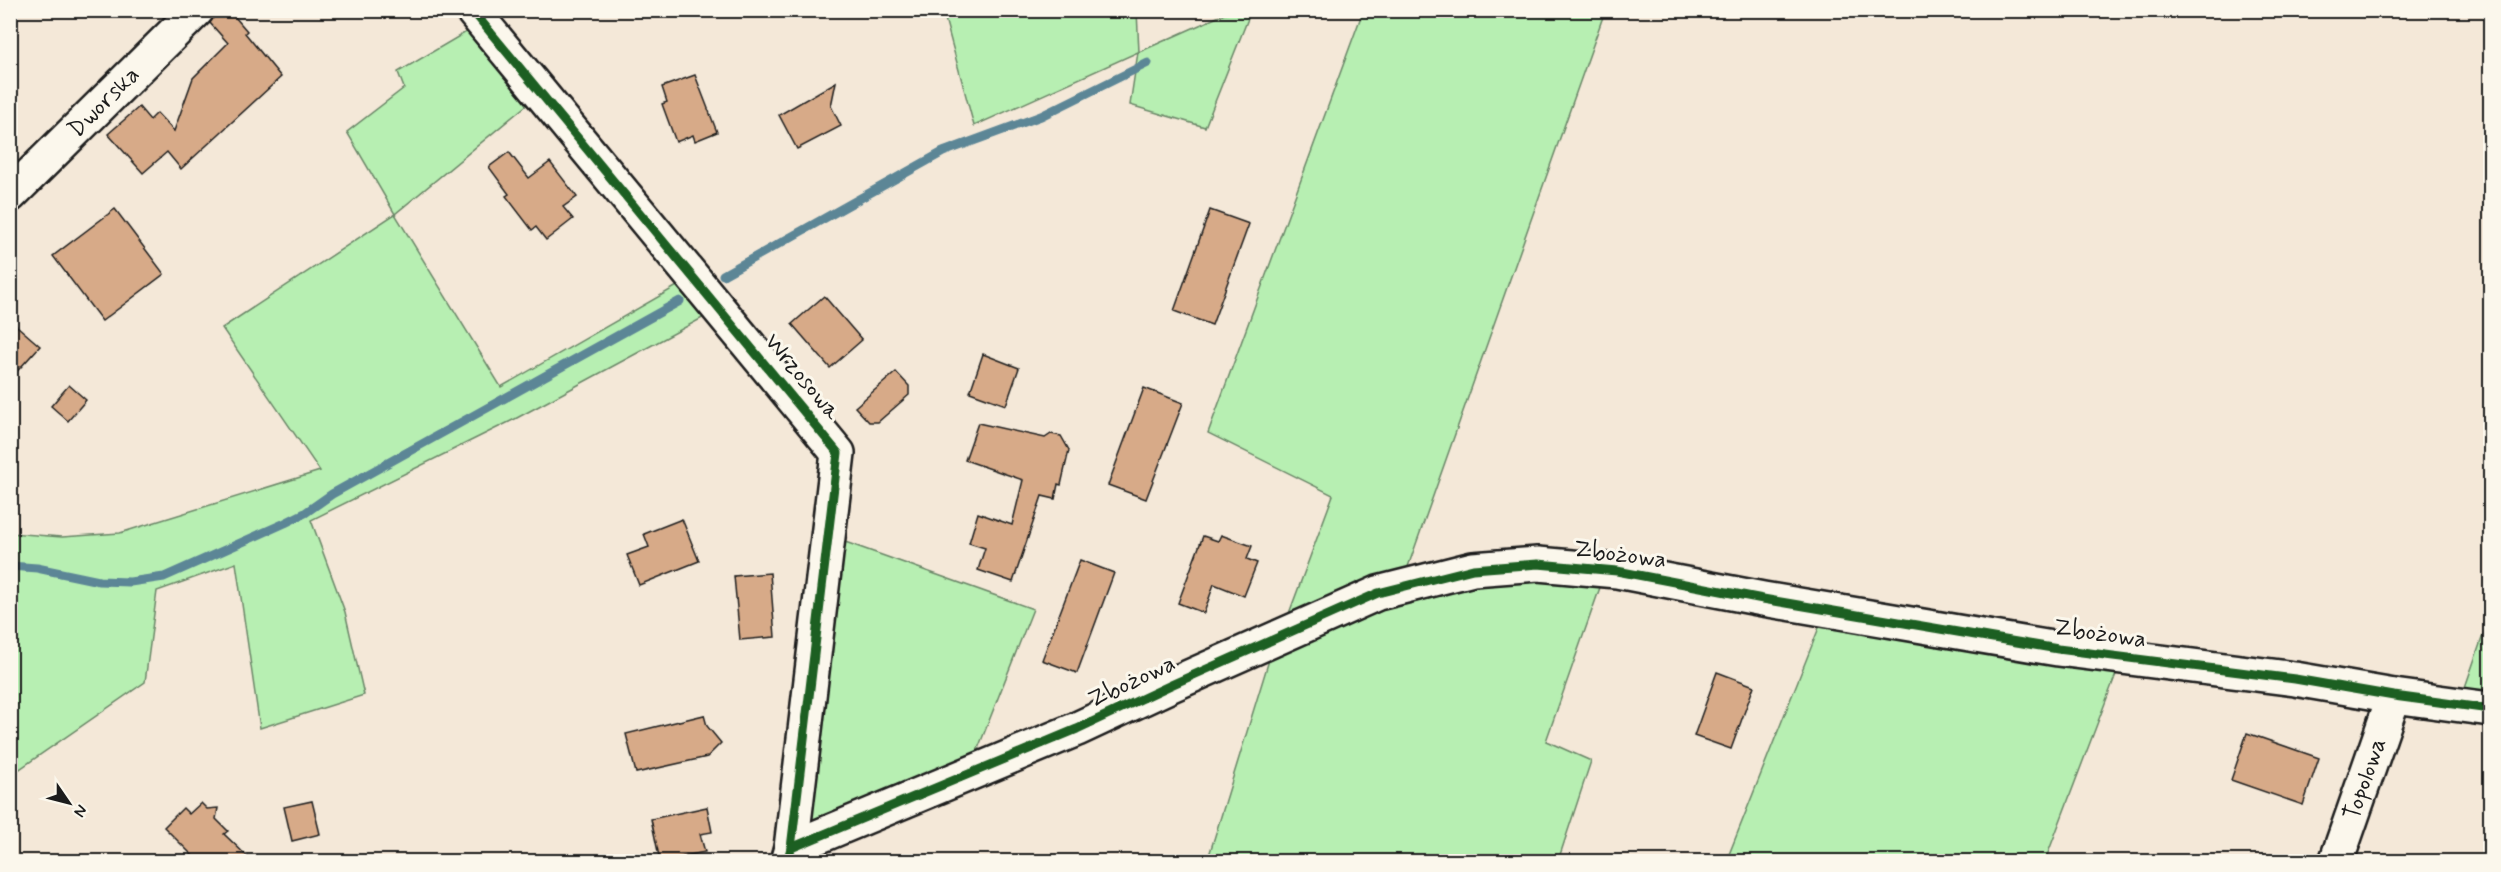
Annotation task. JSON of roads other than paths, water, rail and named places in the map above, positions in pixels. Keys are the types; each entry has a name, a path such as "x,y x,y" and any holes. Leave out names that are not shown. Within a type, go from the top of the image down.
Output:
{"street":[{"name":"Dworska","path":"10,195 197,10"},
{"name":"Wrzosowa","path":"472,10 838,453 789,855"},
{"name":"Zbożowa","path":"789,855 1378,594 1473,569 1538,564 1617,571 1763,599 2058,649 2295,679 2490,709"},
{"name":"Topolowa","path":"2336,861 2394,696"}],"waterway":[{"path":"723,275 943,152 1041,116 1148,63"},
{"path":"10,566 37,568 99,581 130,582 164,577 305,513 332,494 680,301"}]}
